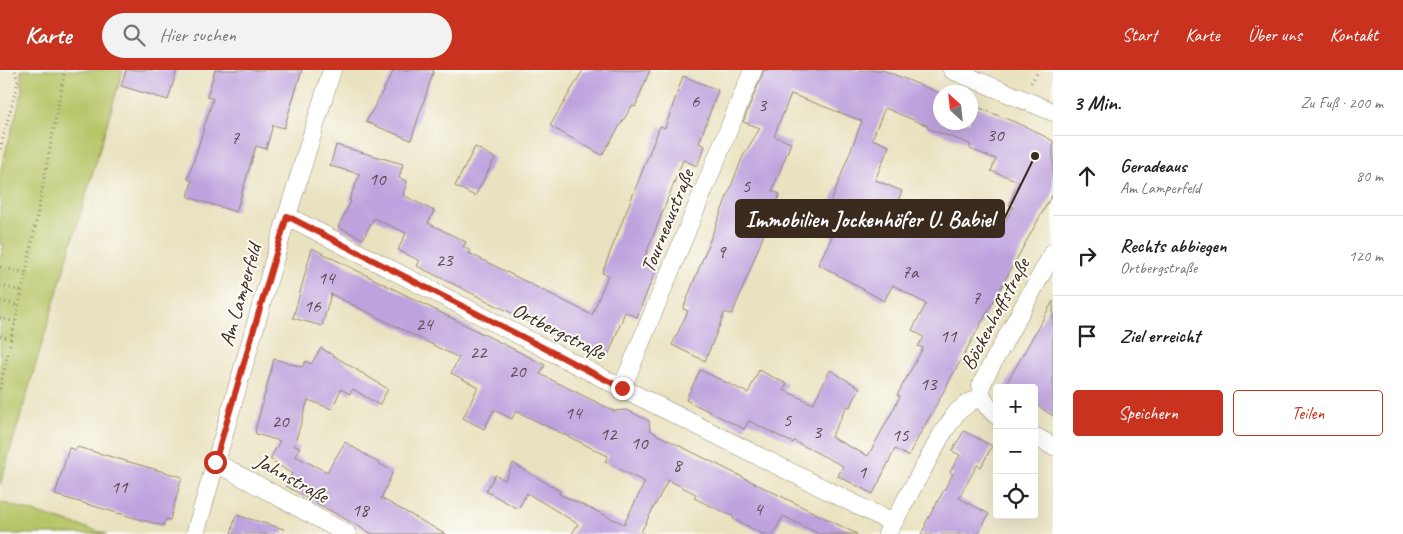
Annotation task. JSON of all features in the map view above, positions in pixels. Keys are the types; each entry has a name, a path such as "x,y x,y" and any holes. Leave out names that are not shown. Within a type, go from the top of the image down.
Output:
{"street":[{"name":"Am Lamperfeld","path":"195,534 287,216 332,70"},
{"name":"Tourneaustraße","path":"622,388 753,70"},
{"path":"952,70 1053,112"},
{"name":"Ortbergstraße","path":"287,216 622,388 890,529"},
{"name":"Böckenhoffstraße","path":"993,412 982,397 981,386 1053,253"},
{"name":"Böckenhoffstraße","path":"890,529 942,434 957,412 970,402 982,397"},
{"path":"1038,438 1053,446"},
{"name":"Jahnstraße","path":"215,462 347,534"}],"path":[{"path":"0,149 18,82 15,70"},
{"path":"0,389 26,273 65,70"},
{"path":"0,268 26,273"},
{"path":"0,286 22,291"},
{"path":"0,302 19,306"},
{"path":"0,318 15,322"},
{"path":"0,336 11,339"}],"green space":[{"path":"21,70 123,70 0,485 0,259 4,245 0,244 0,172 22,93"},
{"path":"0,502 107,534 0,534"}],"building":[{"path":"126,70 177,70 168,100 121,86"},
{"path":"215,70 302,70 284,128 273,125 266,149 256,146 236,212 188,197 192,181 188,179 213,99 207,97"},
{"path":"394,70 434,70 411,140 366,122"},
{"path":"583,70 650,70 635,107 632,106 602,155 550,126"},
{"path":"764,70 883,70 933,90 933,130 978,130 978,107 1029,128 1053,141 1053,193 908,456 895,449 873,494 838,476 843,466 794,441 793,443 749,421 744,429 686,400 700,370 748,393 759,370 787,384 784,390 813,404 830,370 860,388 850,407 847,406 831,437 868,456 900,396 897,395 923,348 918,346 924,337 912,330 926,304 893,285 884,301 818,264 832,237 820,230 862,121 791,94 774,136 791,143 772,191 780,194 732,315 725,312 705,361 672,345 688,311 683,309 743,156 760,128 743,122","holes":["885,108 928,126 927,128 970,144 970,149 996,159 991,171 1019,181 1009,205 1013,207 994,240 974,231 973,234 929,215 920,228 893,214 902,191 875,180 889,146 872,139"]},
{"path":"683,76 718,90 699,143 705,146 697,166 683,160 642,264 656,270 637,317 625,312 608,356 571,340 570,342 417,266 420,261 398,250 406,233 374,218 363,239 338,227 351,201 349,200 360,174 330,166 336,145 403,164 399,178 407,181 403,195 434,211 428,223 466,242 463,247 471,251 469,253 592,315 608,275 602,273 660,126 665,128"},
{"path":"475,147 495,158 475,196 455,186"},
{"path":"312,248 545,365 540,374 614,411 627,410 649,421 650,430 658,435 857,534 819,534 783,516 774,534 763,534 733,519 734,517 694,498 696,494 668,480 641,532 644,534 572,534 578,524 527,493 518,509 486,491 495,475 505,480 513,463 560,491 559,494 624,524 645,482 605,462 608,456 516,411 512,419 494,410 484,429 463,418 478,387 451,373 459,358 331,294 322,326 293,318"},
{"path":"1053,301 1053,416 1038,406 1038,384 1006,384"},
{"path":"321,348 388,389 379,405 353,389 350,394 341,389 332,409 308,400 294,446 300,447 295,456 327,472 345,442 393,472 381,498 445,534 372,534 286,486 292,474 270,459 280,441 256,434 255,431 274,359 302,367 306,361 311,364"},
{"path":"964,431 992,446 981,467 977,465 959,498 989,514 978,534 921,534 953,474 950,472 960,455 952,451"},
{"path":"77,447 182,477 170,520 166,519 163,526 55,495 69,448 76,450"},
{"path":"236,515 284,529 283,534 231,534"}],"place":[{"name":"Immobilien Jockenhöfer U. Babiel","path":"1035,156"}],"route":[{"path":"215,462 287,216 622,388"}]}
